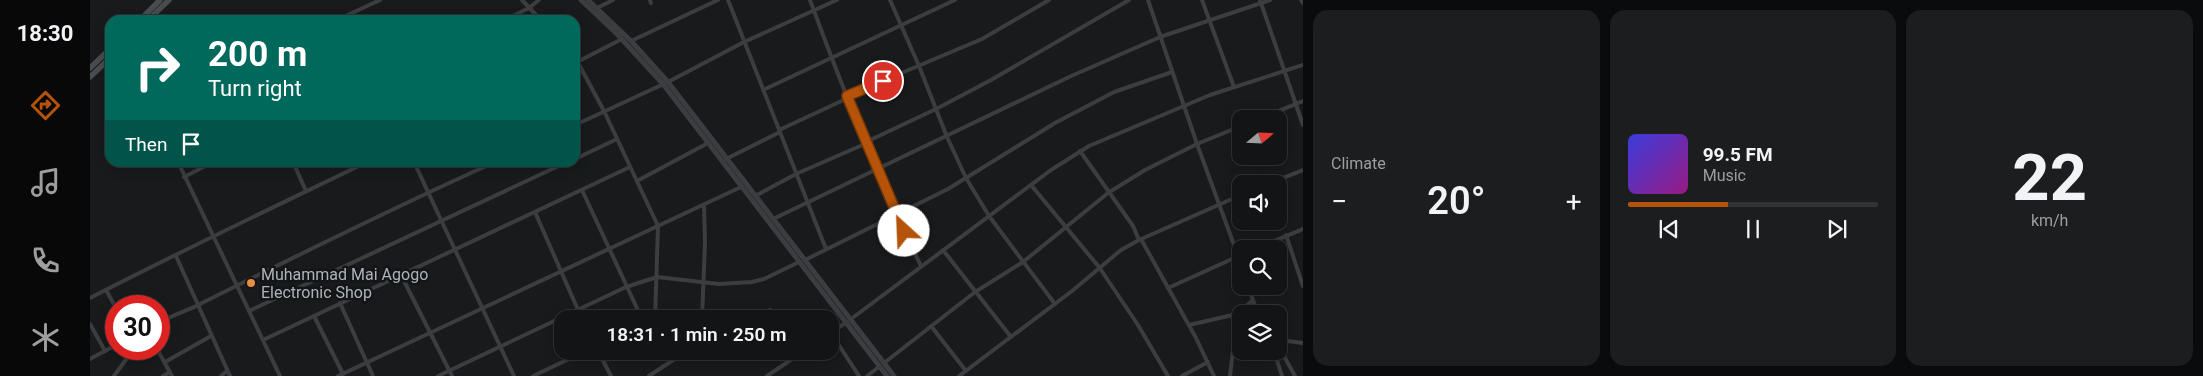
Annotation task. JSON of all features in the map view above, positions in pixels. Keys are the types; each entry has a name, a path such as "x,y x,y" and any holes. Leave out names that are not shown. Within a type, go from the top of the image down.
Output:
{"main road":[{"path":"145,15 160,0"},
{"path":"153,15 169,0"},
{"path":"90,68 105,54"},
{"path":"90,77 105,63"}],"street":[{"path":"352,15 380,0"},
{"path":"522,0 536,15"},
{"path":"515,15 530,8 539,0"},
{"path":"581,0 666,83 741,186 849,320 882,365 894,376"},
{"path":"588,0 631,42 666,83 773,219 802,261"},
{"path":"597,8 613,0"},
{"path":"631,42 718,0"},
{"path":"728,0 826,248"},
{"path":"810,0 895,213 921,266"},
{"path":"580,123 666,83 744,42 837,0"},
{"path":"890,0 966,178 989,216 1055,304"},
{"path":"763,90 955,0"},
{"path":"726,159 848,97 982,39 1049,0"},
{"path":"755,196 796,174 936,109 991,80 1129,0"},
{"path":"1148,0 1197,144 1234,240"},
{"path":"1202,0 1234,87"},
{"path":"773,219 807,201 878,170 1069,77 1160,37 1270,0"},
{"path":"1261,2 1303,125"},
{"path":"580,58 622,39"},
{"path":"839,327 1031,185 1080,152 1142,122 1184,105 1303,65"},
{"path":"580,67 604,111 658,226 655,310"},
{"path":"535,212 578,310 626,287 657,277 719,284 752,282 764,279 802,261 966,178 1055,123 1114,92 1172,72"},
{"path":"1281,110 1303,101"},
{"path":"867,376 975,292 1023,262 1108,193 1145,170 1197,144 1232,130"},
{"path":"580,157 617,139"},
{"path":"637,181 708,142"},
{"path":"1080,152 1133,226 1189,325 1214,376"},
{"path":"180,167 280,376"},
{"path":"184,177 203,167"},
{"path":"295,167 306,191"},
{"path":"416,167 514,376"},
{"path":"170,318 199,305 235,285 484,167"},
{"path":"249,312 557,167"},
{"path":"263,340 630,167"},
{"path":"90,298 176,256 212,235 355,168"},
{"path":"1287,176 1303,170"},
{"path":"1031,185 1099,268 1138,325 1168,376"},
{"path":"314,316 342,375 741,186"},
{"path":"582,190 638,310"},
{"path":"959,376 1055,304 1121,250 1140,239 1232,199"},
{"path":"702,310 705,242 704,205"},
{"path":"1275,240 1303,228"},
{"path":"1286,235 1303,286"},
{"path":"943,250 1010,337"},
{"path":"176,256 230,376"},
{"path":"1168,288 1232,259"},
{"path":"401,275 452,376"},
{"path":"106,290 109,295"},
{"path":"1251,295 1255,305"},
{"path":"1247,305 1253,300"},
{"path":"340,303 373,376"},
{"path":"1189,325 1232,315"},
{"path":"438,376 554,321"},
{"path":"90,324 105,351 90,359"},
{"path":"931,326 966,371"},
{"path":"164,376 171,374 165,362 211,336"},
{"path":"1287,341 1303,344"},
{"path":"839,346 859,376"},
{"path":"1230,376 1232,358"},
{"path":"114,376 126,360"},
{"path":"533,376 567,360"},
{"path":"603,360 611,376"},
{"path":"648,376 671,360"},
{"path":"768,376 789,360"},
{"path":"1277,360 1282,376"},
{"path":"1286,360 1295,376"},
{"path":"1182,376 1208,362"},
{"path":"882,365 887,376"},
{"path":"221,376 228,371"}],"place":[{"name":"Muhammad Mai Agogo Electronic Shop","path":"251,283"}],"route":[{"path":"883,81 847,96 904,231"}]}
